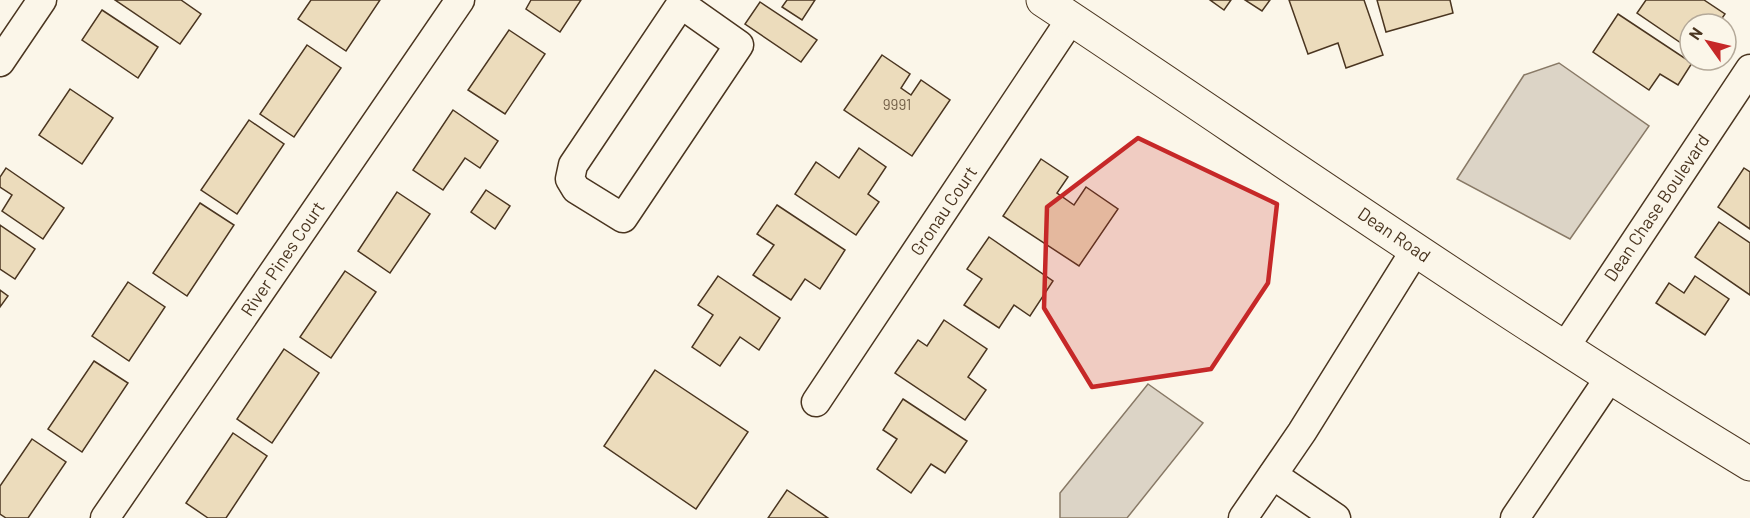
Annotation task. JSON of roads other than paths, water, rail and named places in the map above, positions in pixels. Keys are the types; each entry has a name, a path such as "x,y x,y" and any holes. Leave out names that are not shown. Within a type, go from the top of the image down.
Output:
{"main road":[{"name":"Dean Road","path":"1043,0 1610,377 1750,464"}],"street":[{"path":"0,62 42,0"},
{"name":"River Pines Court","path":"105,518 460,0"},
{"path":"683,2 739,45 624,218 576,189 570,179 573,165 683,2"},
{"name":"Gronau Court","path":"816,402 1071,19"},
{"name":"Dean Chase Boulevard","path":"1565,347 1750,69"},
{"path":"1245,517 1302,432 1416,249"},
{"path":"1515,518 1610,377"},
{"path":"1273,475 1336,518"}]}
